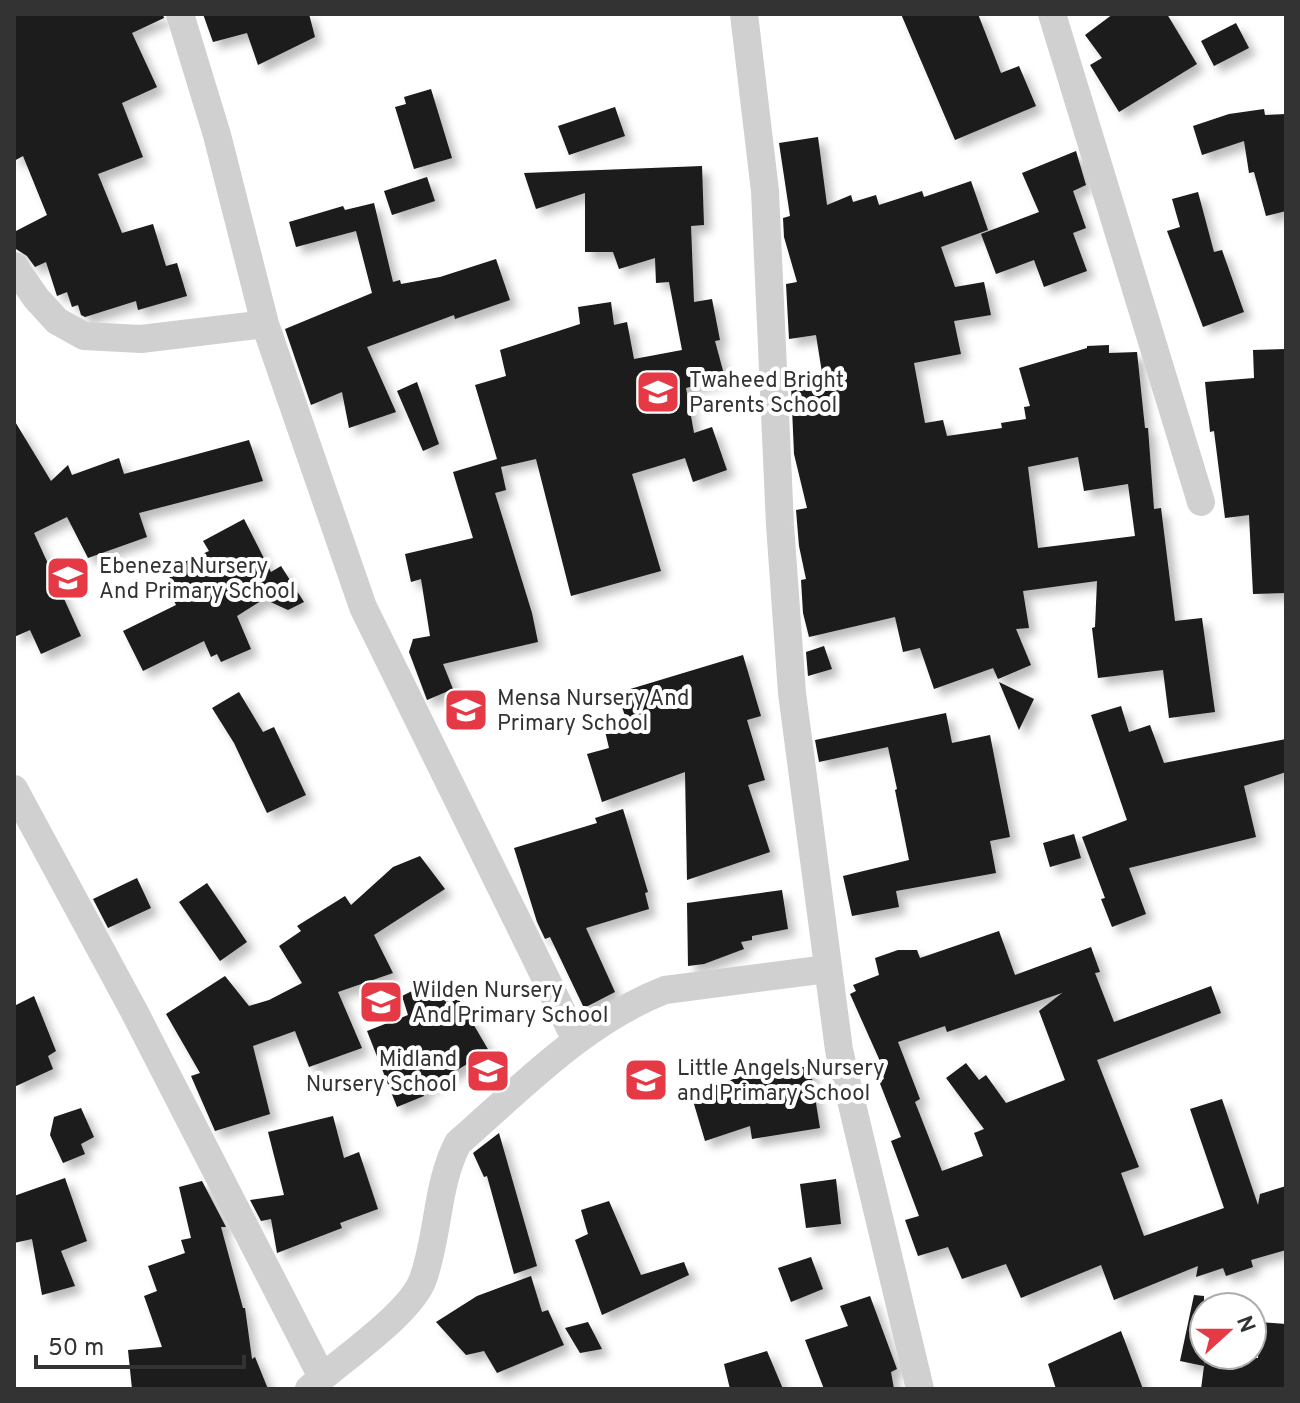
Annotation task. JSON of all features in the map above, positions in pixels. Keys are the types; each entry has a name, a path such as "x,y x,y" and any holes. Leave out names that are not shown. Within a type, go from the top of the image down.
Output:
{"street":[{"path":"180,14 217,135 265,324 363,607 576,1040"},
{"path":"744,14 765,191 780,525 792,693 827,969 839,1050 920,1389"},
{"path":"1052,14 1201,502"},
{"path":"14,266 57,321 84,336 141,339 265,324"},
{"path":"14,789 135,1013 316,1383 411,1303 423,1280 448,1162 458,1143 576,1040 640,1000 665,990 827,969"}],"building":[{"path":"14,14 163,14 164,18 132,33 157,87 122,103 143,157 98,174 122,233 153,224 166,266 177,263 187,296 138,310 136,301 85,317 81,315 78,305 72,307 67,292 57,296 46,262 35,267 27,256 16,249 14,232 47,215 23,156 14,161"},
{"path":"203,14 309,14 315,37 258,65 247,33 213,42"},
{"path":"901,14 978,14 1001,73 1019,66 1036,106 955,140"},
{"path":"1113,14 1167,14 1197,64 1119,112 1090,65 1102,58 1085,35"},
{"path":"1236,23 1249,48 1214,66 1201,41"},
{"path":"431,89 452,158 414,169 395,107 406,104 404,97"},
{"path":"615,107 625,136 569,155 558,126"},
{"path":"1264,109 1265,115 1286,114 1286,211 1266,216 1254,172 1249,173 1244,141 1202,155 1193,126 1229,114"},
{"path":"818,137 827,205 851,195 853,202 876,195 879,205 922,191 924,197 971,181 988,230 941,247 955,287 984,282 991,315 954,321 961,354 914,363 925,423 943,420 947,436 1002,428 1001,423 1026,419 1024,407 1030,406 1019,368 1087,346 1109,345 1109,353 1137,352 1145,428 1148,428 1154,509 1161,508 1175,621 1202,618 1215,712 1169,718 1163,670 1098,678 1092,628 1095,627 1097,581 1023,591 1029,628 1016,629 1031,665 998,679 993,668 934,689 920,648 903,652 895,617 809,637 803,613 801,580 806,579 796,510 807,508 794,454 791,385 823,379 816,335 789,339 786,284 797,282 784,237 783,218 790,216 779,143","holes":["1078,457 1084,491 1128,484 1135,536 1038,548 1028,467"]},
{"path":"1076,151 1086,185 1073,191 1086,228 1073,233 1087,271 1044,287 1034,260 996,274 981,234 1039,212 1022,173"},
{"path":"702,166 704,225 691,226 694,302 712,299 720,340 715,341 725,378 686,388 694,433 712,427 727,470 693,482 685,458 632,474 661,571 571,596 536,459 501,467 506,490 495,493 538,642 443,664 453,689 427,700 409,652 413,639 430,636 421,579 411,582 405,554 473,538 453,472 497,459 475,385 506,376 500,350 580,324 578,307 611,302 614,325 627,322 634,359 682,350 669,282 656,283 655,258 619,269 613,252 585,252 585,193 536,209 524,173"},
{"path":"427,177 435,201 392,215 384,191"},
{"path":"1198,192 1214,252 1222,250 1244,312 1203,327 1167,231 1180,227 1172,199"},
{"path":"374,203 393,282 400,280 401,284 440,277 496,259 510,300 455,319 454,315 367,347 396,412 349,428 342,392 311,405 285,329 372,293 356,231 296,247 289,222 343,206 345,210"},
{"path":"1286,349 1286,593 1253,594 1249,515 1225,518 1205,382 1254,378 1253,350"},
{"path":"417,382 439,444 423,451 397,391"},
{"path":"14,420 51,481 68,465 72,475 119,458 124,474 249,440 263,481 139,513 147,537 88,558 67,517 34,533 81,636 41,654 30,630 14,637"},
{"path":"244,519 271,572 281,566 304,602 288,610 264,599 237,616 251,649 221,662 217,654 211,657 204,641 143,671 123,631 176,605 167,586 173,584 166,570 209,551 203,541"},
{"path":"824,646 832,669 808,676 806,652"},
{"path":"743,655 761,716 747,720 765,780 748,785 770,852 687,880 685,772 602,802 587,754 609,748 605,731 628,724 617,693"},
{"path":"999,682 1034,699 1019,730"},
{"path":"239,692 263,732 274,727 306,795 267,813 234,743 212,708"},
{"path":"1121,706 1129,732 1150,725 1164,763 1286,739 1286,772 1244,786 1256,837 1129,868 1146,914 1112,927 1101,899 1105,898 1082,837 1127,820 1091,715"},
{"path":"946,713 952,743 990,735 1010,837 990,841 996,873 896,891 899,907 852,916 843,876 909,860 897,789 888,747 819,762 815,740"},
{"path":"623,809 648,892 645,893 649,909 586,928 615,992 584,1008 550,937 545,939 537,922 514,848 597,823 595,818"},
{"path":"1074,834 1081,858 1050,867 1043,843"},
{"path":"420,856 445,889 374,935 393,973 338,992 362,1048 309,1067 295,1031 253,1046 270,1114 215,1131 191,1076 200,1073 166,1014 225,976 249,1006 269,1000 302,983 279,946 301,931 297,926 345,896 351,905 393,867"},
{"path":"137,878 151,908 108,928 93,899"},
{"path":"207,883 247,942 220,961 179,902"},
{"path":"782,890 788,929 752,936 752,940 741,942 744,949 704,964 688,966 687,903"},
{"path":"999,931 1015,975 1091,947 1100,972 1095,973 1114,1022 1211,986 1221,1013 1097,1060 1139,1167 1121,1173 1144,1236 1224,1208 1190,1109 1222,1099 1258,1205 1260,1194 1286,1186 1286,1250 1251,1260 1253,1267 1226,1276 1223,1268 1196,1277 1198,1266 1114,1300 1101,1265 1021,1298 1006,1264 962,1279 948,1247 918,1256 905,1220 919,1216 891,1141 901,1137 879,1081 884,1079 881,1071 884,1070 850,994 856,991 853,985 879,975 875,958 898,950 917,950 920,958","holes":["1062,993 1039,1011 1065,1080 1006,1103 986,1075 979,1080 966,1063 946,1078 984,1129 974,1133 983,1156 942,1171 915,1102 920,1099 898,1042 945,1026 947,1032"]},
{"path":"436,979 447,1005 458,998 489,1051 422,1091 424,1096 397,1107 367,1031 408,1015 402,996"},
{"path":"34,996 56,1051 48,1056 53,1069 14,1087 14,1006"},
{"path":"810,1066 820,1128 752,1139 750,1126 705,1141 691,1094 742,1076"},
{"path":"81,1108 94,1137 81,1144 85,1154 63,1163 50,1135 54,1117"},
{"path":"333,1116 344,1158 359,1152 378,1209 340,1223 342,1228 277,1253 271,1219 261,1221 250,1200 284,1195 268,1132"},
{"path":"499,1133 537,1266 514,1274 487,1176 484,1177 473,1153"},
{"path":"65,1178 87,1241 61,1251 75,1286 42,1295 32,1239 14,1243 14,1196"},
{"path":"836,1179 841,1224 806,1228 800,1184"},
{"path":"202,1181 226,1227 221,1227 245,1308 252,1359 255,1357 268,1389 132,1389 128,1350 162,1347 144,1296 157,1291 148,1266 185,1253 181,1240 191,1238 179,1187"},
{"path":"609,1201 641,1275 684,1262 689,1275 602,1315 575,1240 588,1234 581,1210"},
{"path":"811,1257 823,1289 791,1302 778,1268"},
{"path":"531,1276 542,1312 548,1310 564,1345 497,1373 484,1351 466,1355 436,1322 477,1296"},
{"path":"870,1296 897,1369 891,1372 894,1389 824,1389 805,1340 848,1326 840,1306"},
{"path":"588,1322 602,1349 580,1353 565,1328"},
{"path":"1188,1323 1188,1363 1180,1361"},
{"path":"1268,1323 1286,1324 1286,1389 1201,1389 1203,1371 1268,1371"},
{"path":"1121,1331 1143,1389 1056,1389 1048,1364"},
{"path":"767,1351 783,1389 730,1389 724,1364"}],"place":[{"name":"Twaheed Bright Parents School","path":"658,392"},
{"name":"Ebeneza Nursery And Primary School","path":"68,578"},
{"name":"Mensa Nursery And Primary School","path":"466,710"},
{"name":"Wilden Nursery And Primary School","path":"381,1002"},
{"name":"Midland Nursery School","path":"488,1071"},
{"name":"Little Angels Nursery and Primary School","path":"646,1080"}]}
